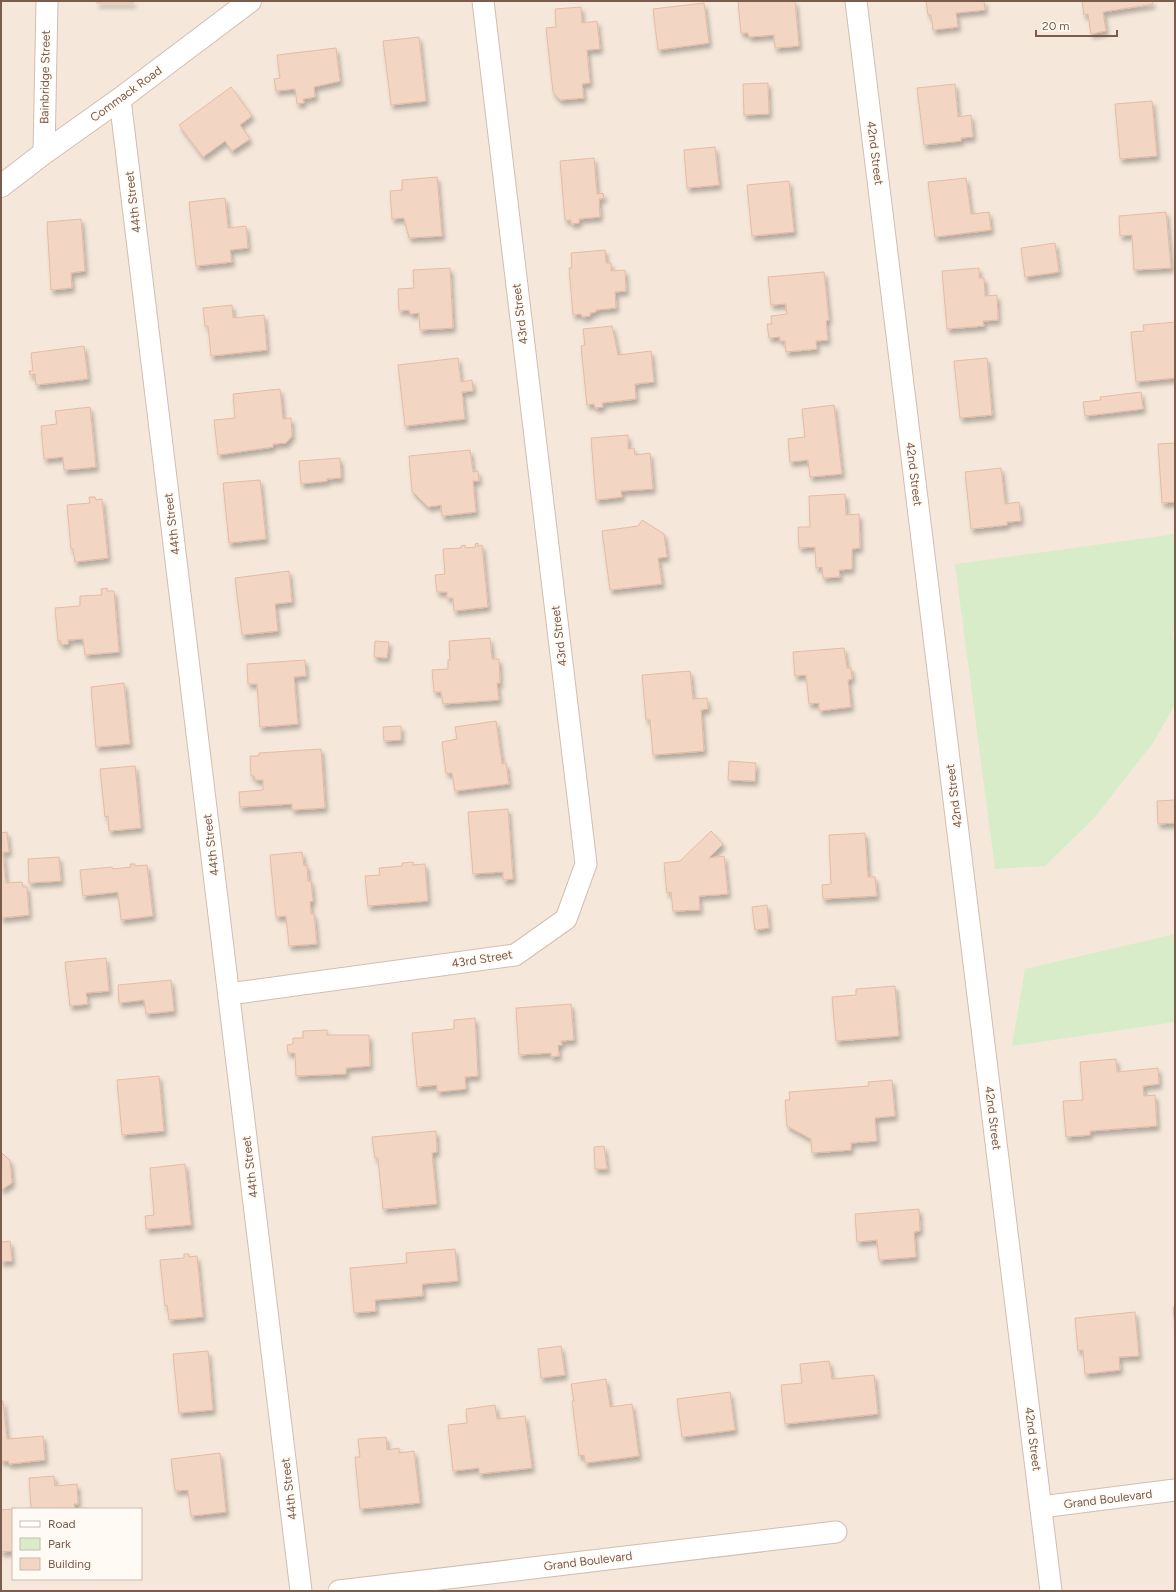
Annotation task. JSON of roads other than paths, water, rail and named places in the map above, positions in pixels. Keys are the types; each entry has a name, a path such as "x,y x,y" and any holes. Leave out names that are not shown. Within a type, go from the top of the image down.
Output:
{"street":[{"name":"Bainbridge Street","path":"44,153 46,1"},
{"name":"Commack Road","path":"1,186 44,153 120,100 250,1"},
{"name":"43rd Street","path":"229,994 515,955 566,919 586,864 483,1"},
{"name":"42nd Street","path":"856,1 1051,1591"},
{"name":"44th Street","path":"120,100 301,1591"},
{"name":"Grand Boulevard","path":"1041,1507 1175,1490"},
{"name":"Grand Boulevard","path":"339,1591 836,1532"}]}
